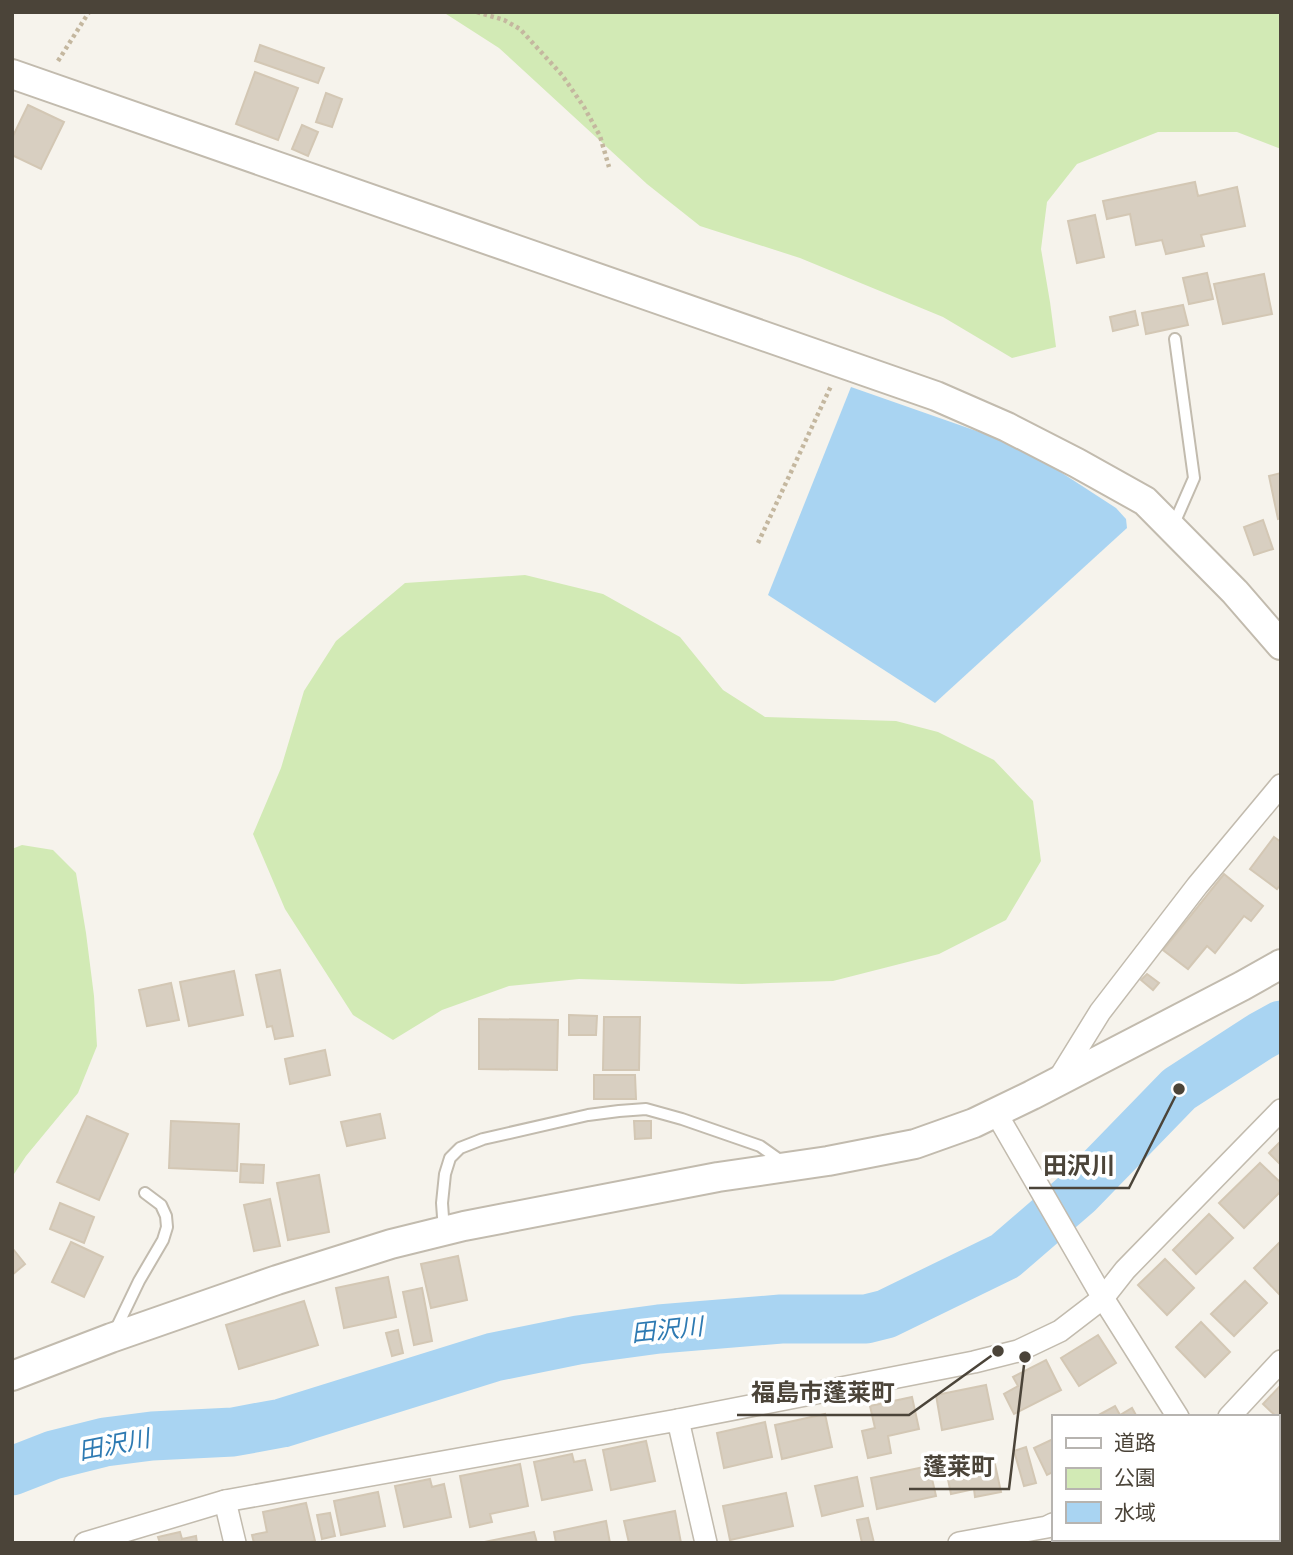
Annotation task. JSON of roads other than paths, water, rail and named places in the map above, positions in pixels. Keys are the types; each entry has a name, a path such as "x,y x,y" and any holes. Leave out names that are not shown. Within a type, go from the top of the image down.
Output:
{"street":[{"path":"12,74 936,396 1007,427 1145,500 1235,592 1281,645"},
{"path":"1058,1080 1100,1012 1197,886 1281,785"},
{"path":"12,1376 277,1280 391,1244 464,1226 704,1180 915,1144 996,1113 1281,964"},
{"path":"85,1543 225,1501 678,1420 1018,1351 1059,1331 1103,1298 1125,1270 1281,1110"},
{"path":"996,1113 1103,1298 1177,1415"},
{"path":"1231,1415 1281,1361"},
{"path":"678,1420 706,1543"},
{"path":"225,1501 235,1543"},
{"path":"959,1543 1052,1524"}],"lane":[{"path":"1172,528 1195,478 1175,339"},
{"path":"444,1231 442,1203 445,1174 450,1158 460,1148 483,1139 588,1115 646,1109 760,1146 789,1167"},
{"path":"111,1338 163,1240 167,1227 161,1205 145,1193"}],"water":[{"path":"851,387 1022,447 1116,508 1126,519 1127,528 935,703 768,595"}],"waterway":[{"name":"田沢川","path":"12,1471 53,1455 105,1442 152,1436 233,1432 282,1423 494,1357 578,1340 659,1329 781,1319 866,1319 886,1314 1005,1256 1078,1193 1179,1089 1281,1025"}],"place":[{"name":"田沢川","path":"1179,1089"},
{"name":"福島市蓬莱町","path":"998,1351"},
{"name":"蓬莱町","path":"1025,1357"}]}
